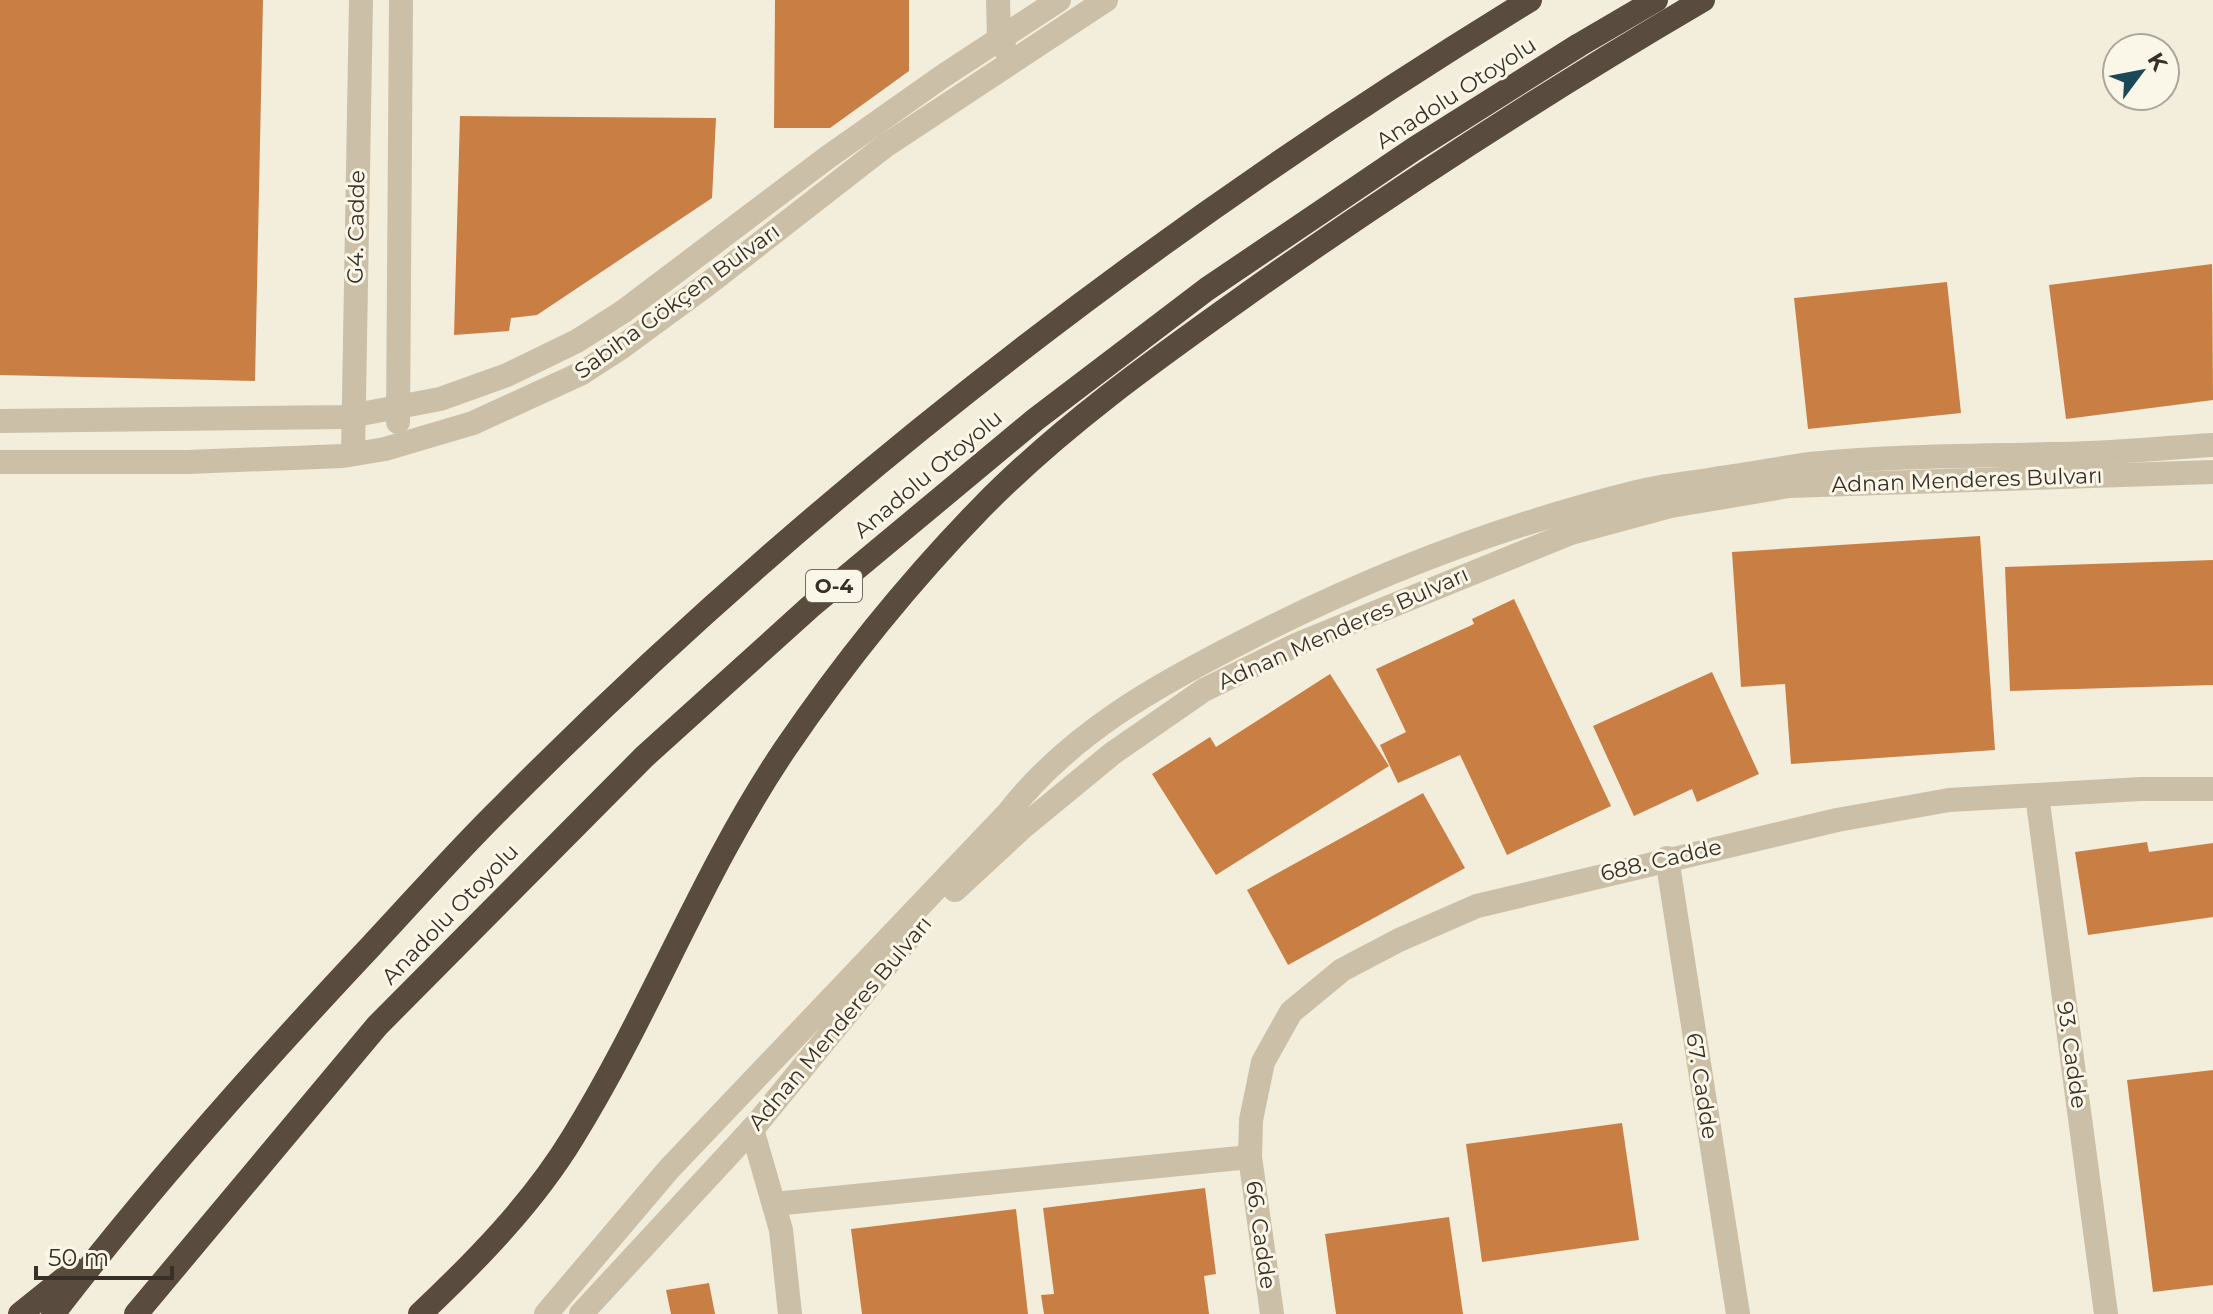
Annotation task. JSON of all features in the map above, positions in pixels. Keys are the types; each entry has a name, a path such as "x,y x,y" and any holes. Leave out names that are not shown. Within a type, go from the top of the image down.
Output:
{"highway":[{"name":"Anadolu Otoyolu","path":"53,1314 103,1249 319,1001 502,806 721,600 895,451 1123,271 1350,115 1530,0"},
{"name":"Anadolu Otoyolu","path":"136,1314 377,1026 644,757 810,607 1036,419 1207,289 1414,149 1656,0"},
{"path":"420,1314 520,1210 571,1142 629,1041 701,894 745,813 786,749 847,664 913,582 983,506 1099,403 1314,247 1460,148 1703,0"},
{"path":"20,1314 103,1249"}],"street":[{"name":"G4. Cadde","path":"353,454 361,0"},
{"name":"G4. Cadde","path":"398,445 401,0"},
{"path":"998,0 999,39 1012,61"},
{"name":"Sabiha Gökçen Bulvarı","path":"0,421 352,416 440,399 483,384 577,341 686,265 828,157 1059,0"},
{"name":"Sabiha Gökçen Bulvarı","path":"0,462 187,462 353,454 398,445 473,423 582,373 709,283 885,146 1106,0"},
{"path":"546,1314 669,1169 1008,813 1029,786 1108,719 1188,670 1314,606 1392,573 1527,522 1640,491 1808,465 1914,457 2055,454 2213,445"},
{"name":"Adnan Menderes Bulvarı","path":"581,1314 752,1129 923,920 1023,827 1113,753 1204,690 1298,644 1471,571 1571,533 1671,506 1789,486 2213,472"},
{"name":"688. Cadde","path":"1250,1157 1251,1120 1263,1062 1291,1012 1342,970 1399,940 1477,906 1667,858 1837,820 1949,800 2141,789 2213,789"},
{"name":"93. Cadde","path":"2037,795 2106,1314"},
{"name":"67. Cadde","path":"1667,858 1738,1314"},
{"path":"752,1129 781,1230 790,1314"},
{"path":"774,1204 1250,1157"},
{"name":"66. Cadde","path":"1250,1157 1272,1314"}],"building":[{"path":"0,0 263,0 255,381 0,375"},
{"path":"775,0 909,0 909,71 830,128 774,128"},
{"path":"460,116 716,118 712,198 537,315 511,318 509,331 454,335"},
{"path":"2212,264 2213,400 2066,419 2049,285"},
{"path":"1947,282 1961,413 1808,429 1794,298"},
{"path":"1980,536 1995,750 1791,764 1785,684 1741,687 1732,552"},
{"path":"2213,560 2213,685 2010,691 2005,567"},
{"path":"1514,599 1611,806 1507,855 1460,755 1398,783 1380,745 1406,732 1376,669 1474,624 1472,619"},
{"path":"1712,672 1759,774 1697,802 1692,789 1634,816 1593,726"},
{"path":"1330,674 1389,766 1216,875 1152,774 1210,737 1216,747"},
{"path":"1423,793 1465,868 1288,965 1247,890"},
{"path":"2147,842 2149,852 2213,843 2213,917 2088,935 2075,852"},
{"path":"2213,1070 2213,1285 2153,1292 2127,1080"},
{"path":"1622,1123 1639,1240 1482,1262 1466,1144"},
{"path":"1205,1188 1216,1274 1204,1276 1209,1314 1044,1314 1041,1295 1054,1294 1043,1208"},
{"path":"1016,1209 1028,1314 862,1314 851,1229"},
{"path":"1449,1217 1463,1314 1336,1314 1325,1234"},
{"path":"709,1283 715,1314 671,1314 666,1290"}]}
